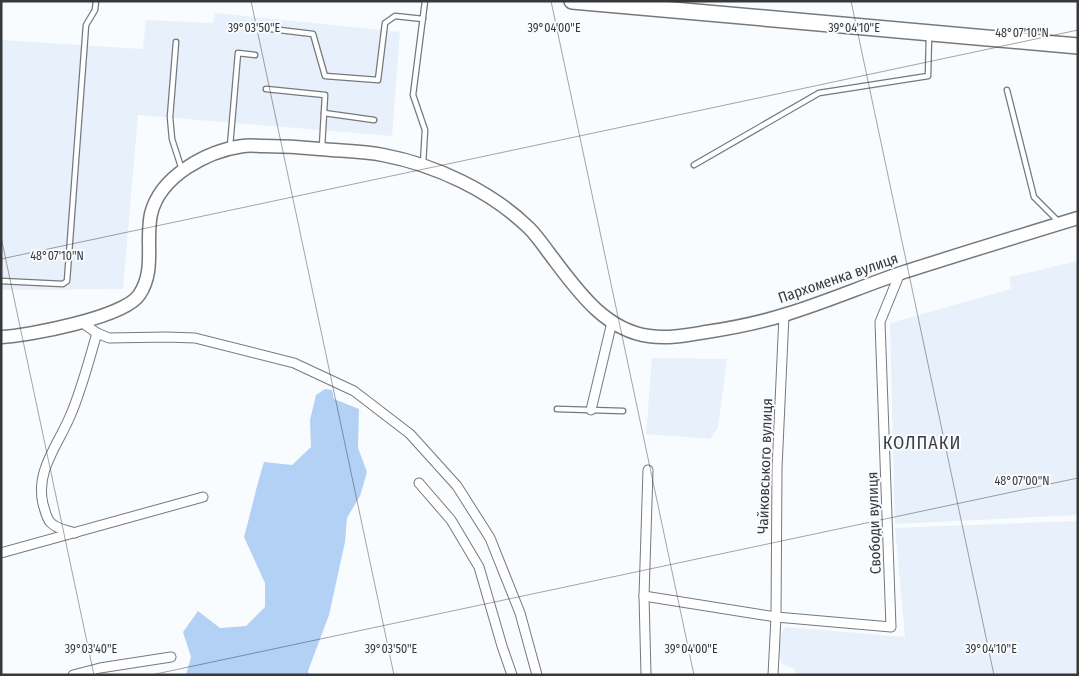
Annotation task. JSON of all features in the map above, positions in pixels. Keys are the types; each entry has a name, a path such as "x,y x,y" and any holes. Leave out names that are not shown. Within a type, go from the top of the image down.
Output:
{"highway":[{"path":"572,1 1078,46"}],"main road":[{"name":"Пархоменка вулиця","path":"1,337 81,322 128,306 139,296 145,283 149,268 151,214 160,193 174,177 203,157 244,146 297,146 383,155 422,165 455,178 502,204 532,230 581,296 610,320 626,330 649,336 675,337 718,330 784,315 900,273 1078,218"}],"street":[{"name":"Свободи вулиця","path":"776,617 891,627 880,322 900,273"},
{"name":"Чайковського вулиця","path":"772,675 776,617 777,468 784,315"},
{"path":"591,410 610,320"},
{"path":"81,322 97,333 109,338 166,336 195,338 294,363 354,391 410,434 457,486 490,538 520,612 537,675"},
{"path":"75,533 50,522 45,513 41,497 41,482 52,451 71,415 97,333"},
{"path":"646,675 644,596 648,470"},
{"path":"419,482 451,520 478,567 512,675"},
{"path":"1,553 203,497"},
{"path":"644,596 776,617"},
{"path":"74,675 100,668 171,657"}],"lane":[{"path":"1,281 63,284 67,280 86,25 95,10 96,1"},
{"path":"422,165 425,130 413,95 425,1"},
{"path":"271,29 313,34 325,76 378,80 384,23 395,16 422,19"},
{"path":"694,165 819,93 928,76 929,32"},
{"path":"176,42 170,117 172,139 182,172"},
{"path":"230,150 238,53 255,55"},
{"path":"266,89 325,95 322,149"},
{"path":"1007,90 1034,197 1060,223"},
{"path":"324,114 374,120"},
{"path":"557,409 623,411"}],"shaded area":[{"path":"215,13 400,32 392,136 138,115 123,289 1,290 1,40 143,49 146,20 213,23"},
{"path":"1078,261 1078,515 895,524 890,323 1011,289 1009,277"},
{"path":"652,358 727,359 718,428 710,439 646,434"},
{"path":"325,389 332,390 334,399 359,409 358,448 367,472 360,496 347,518 345,542 329,615 308,671 309,675 186,675 191,657 183,632 198,611 220,628 246,626 265,607 265,583 244,537 258,481 264,462 292,465 311,447 310,420 316,395"},
{"path":"1078,521 1078,675 795,675 795,669 782,664 778,649 780,635 786,627 905,637 895,528"}],"district":[{"name":"КОЛПАКИ","path":"922,443"}]}
